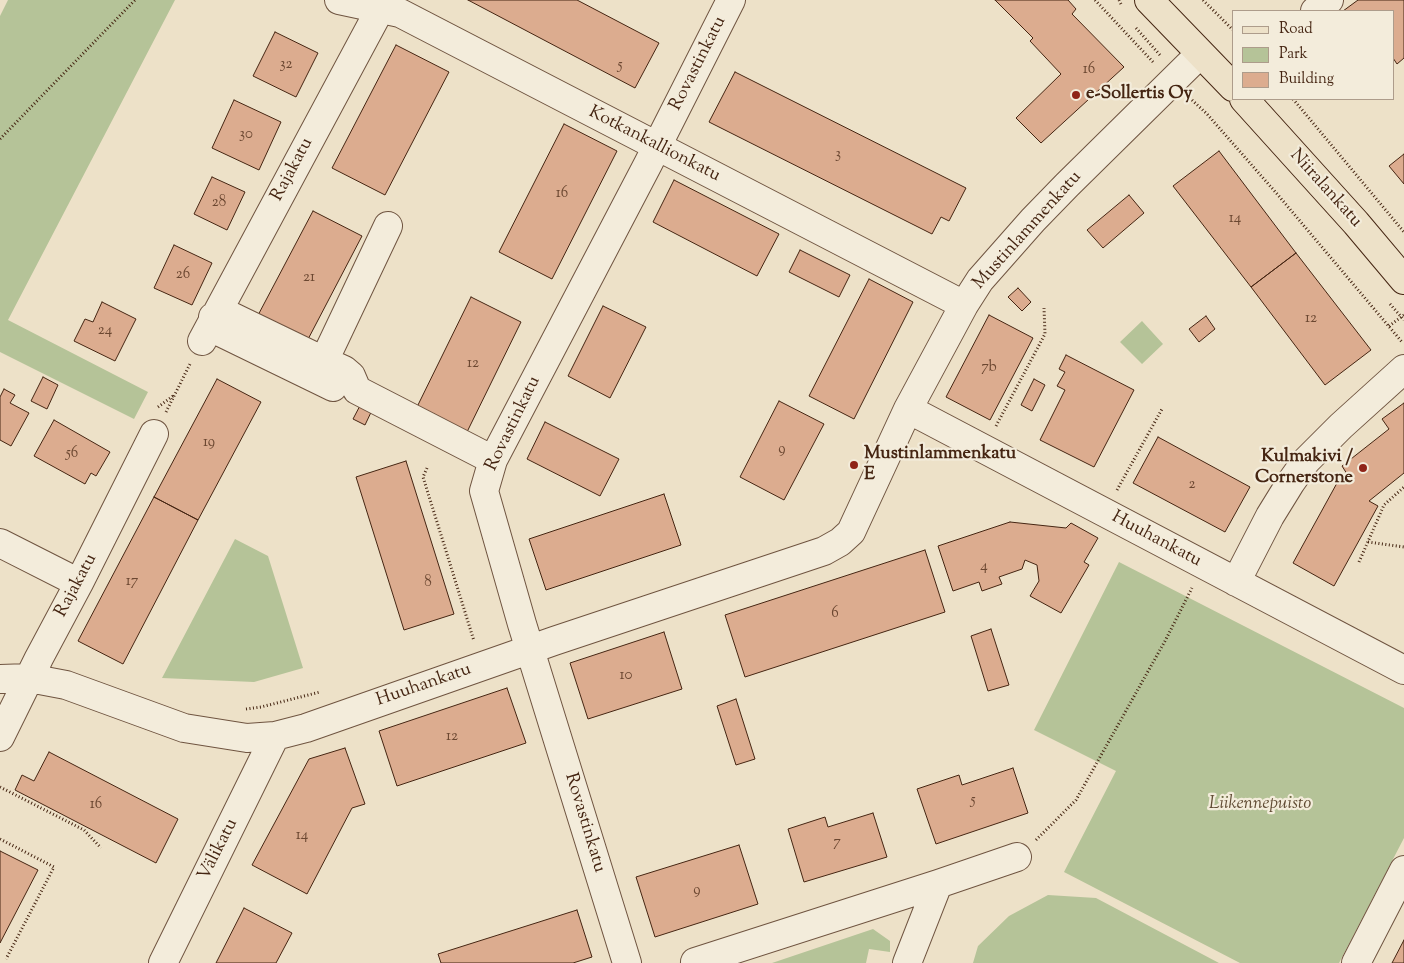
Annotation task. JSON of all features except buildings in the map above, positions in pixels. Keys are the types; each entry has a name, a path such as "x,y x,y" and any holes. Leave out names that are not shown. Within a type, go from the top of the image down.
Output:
{"main road":[{"path":"1149,0 1232,86"},
{"name":"Niiralankatu","path":"1245,100 1356,222 1404,280"}],"street":[{"name":"Kotkankallionkatu","path":"339,0 383,4 964,305"},
{"name":"Rovastinkatu","path":"627,963 530,650 484,491 493,460 657,147 731,0"},
{"path":"1316,10 1329,0"},
{"name":"Rajakatu","path":"202,341 213,317 383,4"},
{"name":"Mustinlammenkatu","path":"840,542 851,532 908,409 964,305 980,280 1033,220 1200,54"},
{"path":"324,361 388,226"},
{"path":"333,387 222,334 213,317 231,316 344,370 351,376 358,390 493,460"},
{"path":"1236,582 1270,516 1306,461 1404,369"},
{"name":"Huuhankatu","path":"908,409 1404,670"},
{"name":"Rajakatu","path":"0,737 154,434"},
{"name":"Huuhankatu","path":"0,679 29,678 66,685 184,728 247,738 275,736 306,728 824,551 840,542"},
{"path":"0,543 79,584"},
{"name":"Välikatu","path":"163,963 275,736"},
{"path":"695,962 1017,857"},
{"path":"1356,963 1404,870"},
{"path":"907,963 938,884"}],"path":[{"path":"0,139 135,0"},
{"path":"1095,0 1172,81 1207,114 1404,345"},
{"path":"1203,0 1232,29"},
{"path":"1294,100 1404,232"},
{"path":"995,429 1045,334 1044,308"},
{"path":"1389,326 1404,315"},
{"path":"174,396 202,341"},
{"path":"1116,492 1162,409"},
{"path":"427,468 423,477 474,641"},
{"path":"1359,562 1384,505 1404,487"},
{"path":"1368,542 1404,547"},
{"path":"1017,857 1076,800 1165,641 1194,583"},
{"path":"0,787 84,830 101,848"},
{"path":"0,839 54,867 6,959"}],"green space":[{"path":"8,0 175,0 8,320 148,392 134,419 0,352 0,16"},
{"path":"1142,321 1163,344 1142,364 1120,342"},
{"path":"235,539 268,556 303,668 254,682 162,678"},
{"name":"Liikennepuisto","path":"1119,562 1404,708 1404,838 1339,963 1240,963 1064,872 1116,771 1034,730"},
{"path":"1048,895 1096,898 1219,963 973,963 978,946 1009,916"},
{"path":"873,929 890,941 890,952 869,949 866,963 772,963"}],"place":[{"name":"e-Sollertis Oy","path":"1076,95"},
{"name":"Mustinlammenkatu E","path":"854,465"},
{"name":"Kulmakivi / Cornerstone","path":"1363,468"}]}
